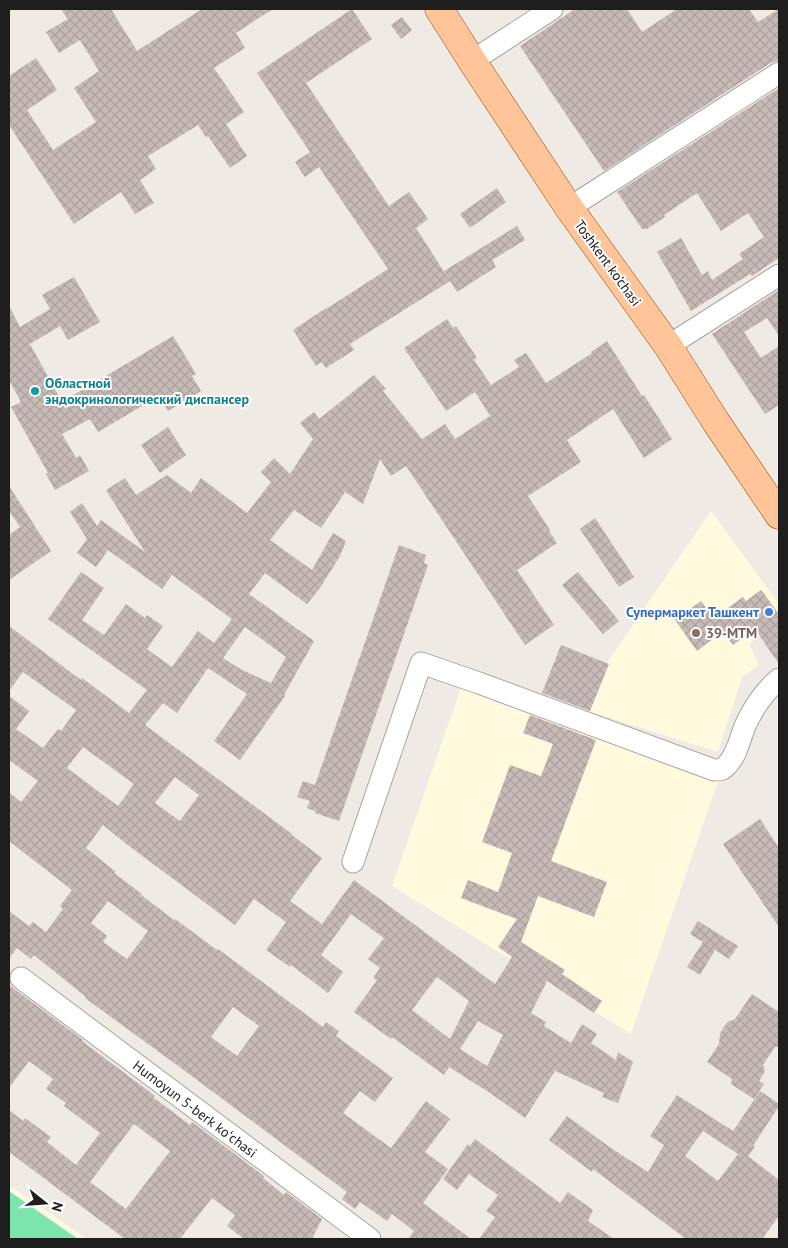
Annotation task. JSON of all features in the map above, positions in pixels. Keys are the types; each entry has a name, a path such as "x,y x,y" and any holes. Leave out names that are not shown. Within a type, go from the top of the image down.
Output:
{"main road":[{"name":"Toshkent ko'chasi","path":"439,9 569,208 668,346 716,422 775,499"}],"street":[{"path":"472,61 552,9"},
{"path":"569,208 779,73"},
{"path":"668,346 779,275"},
{"path":"353,862 421,663 714,770 720,770 727,766 758,703 768,688 779,679"},
{"name":"Humoyun 5-berk koʻchasi","path":"21,978 370,1239"}],"shaded area":[{"name":"39-MTM","path":"711,511 779,604 779,621 749,644 759,665 742,677 718,752 588,711 606,664"},
{"path":"462,685 720,775 631,1034 392,886"},
{"path":"9,1185 87,1239 9,1239"}],"green space":[{"path":"9,1191 78,1239 9,1239"}],"building":[{"path":"61,9 111,9 137,51 202,9 273,9 236,33 245,48 214,68 244,112 226,124 247,156 230,168 198,125 148,156 156,169 140,180 154,203 135,214 121,192 74,224 9,125 9,76 36,58 57,90 27,110 53,150 96,122 74,88 99,71 80,40 59,53 46,32 68,19"},
{"path":"352,9 372,39 306,83 389,206 409,192 428,219 416,228 450,281 350,344 354,350 326,368 322,362 316,366 293,330 388,269 319,167 305,177 295,162 310,152 257,73"},
{"path":"575,9 627,9 642,32 677,9 749,9 758,22 779,9 779,61 772,62 604,171 520,46"},
{"path":"402,17 412,30 401,39 391,25"},
{"path":"779,88 779,258 691,311 657,252 681,238 702,275 708,271 712,280 743,259 739,254 764,237 748,213 721,231 697,193 647,229 642,229 617,192"},
{"path":"497,188 506,202 470,228 460,214"},
{"path":"517,226 525,240 492,260 496,267 457,292 444,271"},
{"path":"74,277 100,322 68,340 60,326 30,344 62,402 173,336 196,374 192,376 201,391 168,411 159,396 98,432 90,419 62,434 76,458 80,455 89,471 55,490 46,474 48,473 11,407 21,402 9,380 9,306 20,327 50,309 42,295"},
{"path":"779,290 779,336 767,318 744,332 761,358 779,346 779,405 765,414 712,334"},
{"path":"447,319 453,328 456,326 477,358 474,360 491,385 519,367 514,360 526,353 546,383 607,341 672,439 644,458 613,409 567,440 581,462 528,496 557,543 517,570 554,625 525,645 406,466 391,476 380,459 363,504 345,492 321,528 294,510 270,540 312,570 333,533 346,541 340,556 320,588 307,604 265,573 249,594 314,641 285,696 240,760 214,741 247,694 208,668 177,713 163,703 145,725 322,858 290,901 322,924 354,880 495,984 512,957 498,947 517,919 461,898 468,880 498,892 512,853 482,842 510,765 541,776 553,744 523,733 530,715 596,740 551,861 607,882 594,917 538,896 521,942 565,970 562,974 602,1001 594,1013 547,981 531,1013 546,1022 544,1026 571,1043 582,1024 597,1034 591,1043 616,1060 618,1052 633,1062 618,1103 602,1097 604,1093 555,1071 525,1118 449,1067 444,1075 392,1037 391,1039 354,1012 377,980 373,978 380,968 368,959 384,938 351,914 321,955 343,972 328,993 291,965 290,967 266,950 286,922 254,899 235,925 103,825 86,848 116,872 114,873 174,920 218,949 323,1027 326,1022 339,1031 336,1036 393,1078 375,1102 360,1091 343,1113 391,1148 426,1101 450,1119 425,1152 448,1169 423,1203 471,1239 408,1239 414,1231 392,1214 387,1221 360,1202 355,1209 342,1199 347,1192 85,998 34,955 31,959 17,948 9,959 9,911 29,926 33,922 46,932 63,909 60,906 72,890 9,841 9,792 21,802 38,781 9,760 9,696 29,711 16,729 43,748 58,729 61,731 76,710 23,672 9,691 9,626 129,713 147,690 48,619 81,572 104,588 82,620 104,635 126,604 145,618 147,615 163,626 147,649 172,667 198,631 214,643 232,619 172,575 162,589 108,550 96,567 77,553 87,539 70,512 82,503 97,526 101,520 145,552 106,490 125,478 136,495 167,475 191,493 201,478 247,513 271,482 261,472 274,458 290,474 313,439 300,423 314,412 319,419 374,375 386,389 383,391 422,439 445,424 455,439 490,416 475,392 446,411 404,348","holes":["245,627 286,657 271,683 242,670 223,658","83,747 134,784 118,806 67,768","175,777 199,795 180,821 155,803","108,901 148,931 127,959 103,942 107,936 91,923","437,977 469,1001 450,1039 412,1010","233,1007 259,1026 237,1056 211,1037","478,1021 503,1035 487,1066 460,1049"]},
{"path":"168,427 186,455 160,473 141,445"},
{"path":"9,486 51,551 9,580 9,535 20,527 9,511"},
{"path":"595,518 634,577 619,587 580,529"},
{"path":"399,545 426,555 424,563 428,565 339,821 315,813 315,811 307,808 310,801 297,797 303,781 315,785"},
{"path":"578,572 619,621 603,634 562,585"},
{"name":"39-MTM","path":"761,590 779,614 779,664 755,629 733,645 723,631 697,651 675,620 701,601 711,614 719,609 721,613 743,597 746,601"},
{"path":"561,645 609,664 590,711 542,693"},
{"path":"760,819 779,848 779,927 723,844"},
{"path":"698,921 738,946 729,959 715,950 700,975 687,967 703,942 690,934"},
{"path":"9,985 83,1040 190,1125 192,1122 264,1176 263,1178 284,1195 286,1192 322,1219 312,1239 244,1239 227,1226 235,1215 212,1198 180,1239 125,1239 9,1152 9,1110 23,1121 25,1118 51,1137 47,1142 76,1165 100,1133 64,1106 66,1103 46,1089 53,1079 29,1061 9,1088","holes":["134,1124 170,1151 126,1209 90,1182"]},
{"path":"752,994 779,1012 779,1047 775,1047 763,1065 765,1071 759,1081 764,1084 754,1099 731,1084 732,1079 707,1062 719,1044 723,1028 728,1022 735,1019"},
{"path":"760,1091 779,1104 748,1156 779,1180 779,1216 762,1239 686,1239 593,1169 592,1172 549,1140 567,1116 648,1172 664,1145 650,1136 677,1095 733,1131","holes":["703,1131 738,1154 718,1181 685,1156"]},
{"path":"475,1139 560,1203 568,1192 593,1210 588,1221 614,1239 479,1239 495,1217 486,1211 498,1195 469,1174 457,1190 443,1179 468,1144 470,1146"}],"place":[{"name":"Областной эндокринологический диспансер","path":"35,391"},
{"name":"Супермаркет Ташкент","path":"769,612"},
{"name":"39-MTM","path":"696,633"}]}
